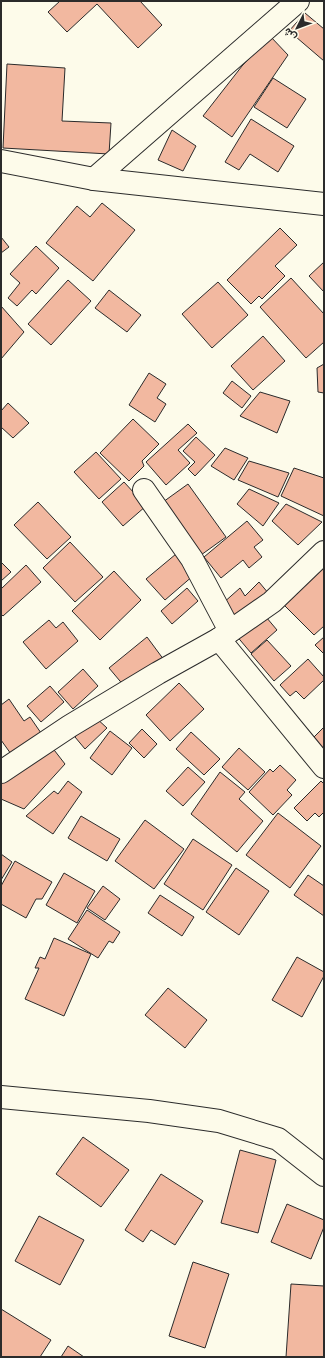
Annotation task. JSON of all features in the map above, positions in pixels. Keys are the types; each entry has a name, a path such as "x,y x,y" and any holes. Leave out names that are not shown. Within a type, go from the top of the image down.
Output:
{"street":[{"path":"94,179 298,1"},
{"path":"1,161 94,179 324,204"},
{"path":"144,490 192,559 225,635 324,767"},
{"path":"1,772 70,726 225,635 272,602 324,552"},
{"path":"1,1097 149,1110 220,1121 278,1139 324,1175"}],"building":[{"path":"60,1 140,1 162,25 138,48 97,4 67,32 48,12"},
{"path":"305,13 324,29 324,61 289,31"},
{"path":"270,36 288,55 232,137 203,116 242,66"},
{"path":"7,64 65,68 62,121 111,123 109,154 3,148"},
{"path":"273,78 306,99 287,128 254,107"},
{"path":"251,119 294,146 278,172 250,154 239,170 225,162"},
{"path":"172,130 196,146 183,171 158,160"},
{"path":"102,203 135,230 93,281 46,243 77,206 90,217"},
{"path":"280,228 297,245 275,266 285,276 262,299 259,296 251,304 227,280"},
{"path":"1,237 9,247 1,253"},
{"path":"36,246 59,268 36,294 32,290 17,306 8,298 20,283 10,274"},
{"path":"324,262 324,292 309,276"},
{"path":"291,278 324,314 324,342 306,358 260,307"},
{"path":"68,280 91,301 51,345 28,324"},
{"path":"218,282 248,315 212,348 182,314"},
{"path":"109,290 141,315 127,332 95,308"},
{"path":"1,306 24,332 1,359"},
{"path":"263,336 285,361 253,390 231,366"},
{"path":"324,364 324,393 318,392 317,368"},
{"path":"149,373 166,384 157,398 166,404 155,422 129,405"},
{"path":"232,381 251,396 242,408 223,393"},
{"path":"260,392 290,401 277,433 240,416"},
{"path":"8,403 29,423 13,438 1,427 1,411"},
{"path":"133,419 159,444 142,461 144,466 129,481 100,453"},
{"path":"188,424 197,433 178,450 190,463 166,485 146,462"},
{"path":"196,437 215,455 195,476 188,469 195,462 183,451"},
{"path":"225,448 248,458 234,480 211,466"},
{"path":"96,452 121,479 99,499 74,472"},
{"path":"249,461 289,473 278,497 238,480"},
{"path":"294,468 324,478 324,516 281,496"},
{"path":"124,482 146,506 123,526 102,502"},
{"path":"188,484 226,537 201,555 163,502"},
{"path":"249,489 279,503 263,526 237,504"},
{"path":"38,502 71,537 47,559 14,525"},
{"path":"286,504 322,522 298,545 272,521"},
{"path":"247,521 263,540 254,547 262,557 249,568 243,560 221,578 204,557"},
{"path":"70,542 103,577 75,602 43,568"},
{"path":"176,554 194,575 165,600 146,579"},
{"path":"324,560 324,626 314,635 281,602"},
{"path":"1,562 11,572 1,581"},
{"path":"26,565 41,582 3,616 1,614 1,589"},
{"path":"114,571 141,600 100,640 72,611"},
{"path":"259,582 269,594 235,620 222,604 240,588 245,596"},
{"path":"187,588 198,601 172,624 161,611"},
{"path":"261,611 277,630 251,653 235,634"},
{"path":"49,620 56,628 63,622 78,641 46,669 23,642"},
{"path":"147,637 164,660 125,687 109,668"},
{"path":"324,637 324,654 315,645"},
{"path":"267,640 291,666 274,681 251,654"},
{"path":"308,659 324,677 324,680 304,699 296,691 290,696 280,685"},
{"path":"83,669 98,686 73,709 58,692"},
{"path":"179,683 204,709 170,741 146,715"},
{"path":"50,686 64,702 41,722 27,706"},
{"path":"9,699 24,721 30,717 41,733 11,754 1,740 1,705"},
{"path":"95,717 107,728 85,749 75,737"},
{"path":"324,727 324,756 311,740"},
{"path":"142,729 157,744 144,758 129,743"},
{"path":"110,731 132,748 112,775 90,758"},
{"path":"191,732 220,759 204,775 176,749"},
{"path":"51,746 65,764 24,809 1,799 1,782"},
{"path":"239,748 265,772 248,790 222,767"},
{"path":"280,765 296,780 287,790 292,795 273,815 249,792 270,769 273,772"},
{"path":"188,767 205,782 183,806 166,791"},
{"path":"220,772 245,792 239,799 263,821 237,852 191,814"},
{"path":"68,781 82,792 53,834 26,816 54,791 58,794"},
{"path":"321,781 324,784 324,812 319,817 315,813 307,821 294,808"},
{"path":"278,813 321,846 290,888 246,855"},
{"path":"81,816 120,839 107,861 68,838"},
{"path":"145,820 184,849 154,889 115,861"},
{"path":"193,839 232,865 203,910 164,884"},
{"path":"1,854 12,862 1,880"},
{"path":"15,861 52,882 42,899 36,899 26,918 1,904 1,886"},
{"path":"236,868 269,891 239,935 206,912"},
{"path":"64,873 95,891 77,923 46,905"},
{"path":"308,875 324,886 324,916 294,895"},
{"path":"103,886 120,899 105,920 87,908"},
{"path":"160,895 194,917 182,936 148,913"},
{"path":"87,910 120,932 113,943 109,941 98,958 68,939"},
{"path":"54,938 91,954 64,1016 25,999 39,968 35,968 40,957 45,959"},
{"path":"297,957 324,972 324,976 302,1017 272,1000"},
{"path":"168,988 207,1020 185,1048 145,1015"},
{"path":"83,1137 129,1170 101,1207 56,1174"},
{"path":"240,1150 276,1160 258,1233 221,1223"},
{"path":"161,1174 203,1201 175,1245 151,1230 143,1242 125,1230"},
{"path":"287,1204 324,1220 324,1227 311,1259 271,1242"},
{"path":"39,1216 84,1240 60,1285 15,1261"},
{"path":"193,1262 229,1274 205,1348 169,1336"},
{"path":"291,1284 324,1286 324,1357 286,1357"},
{"path":"1,1309 51,1340 40,1357 1,1357"},
{"path":"68,1346 84,1357 61,1357"}]}
